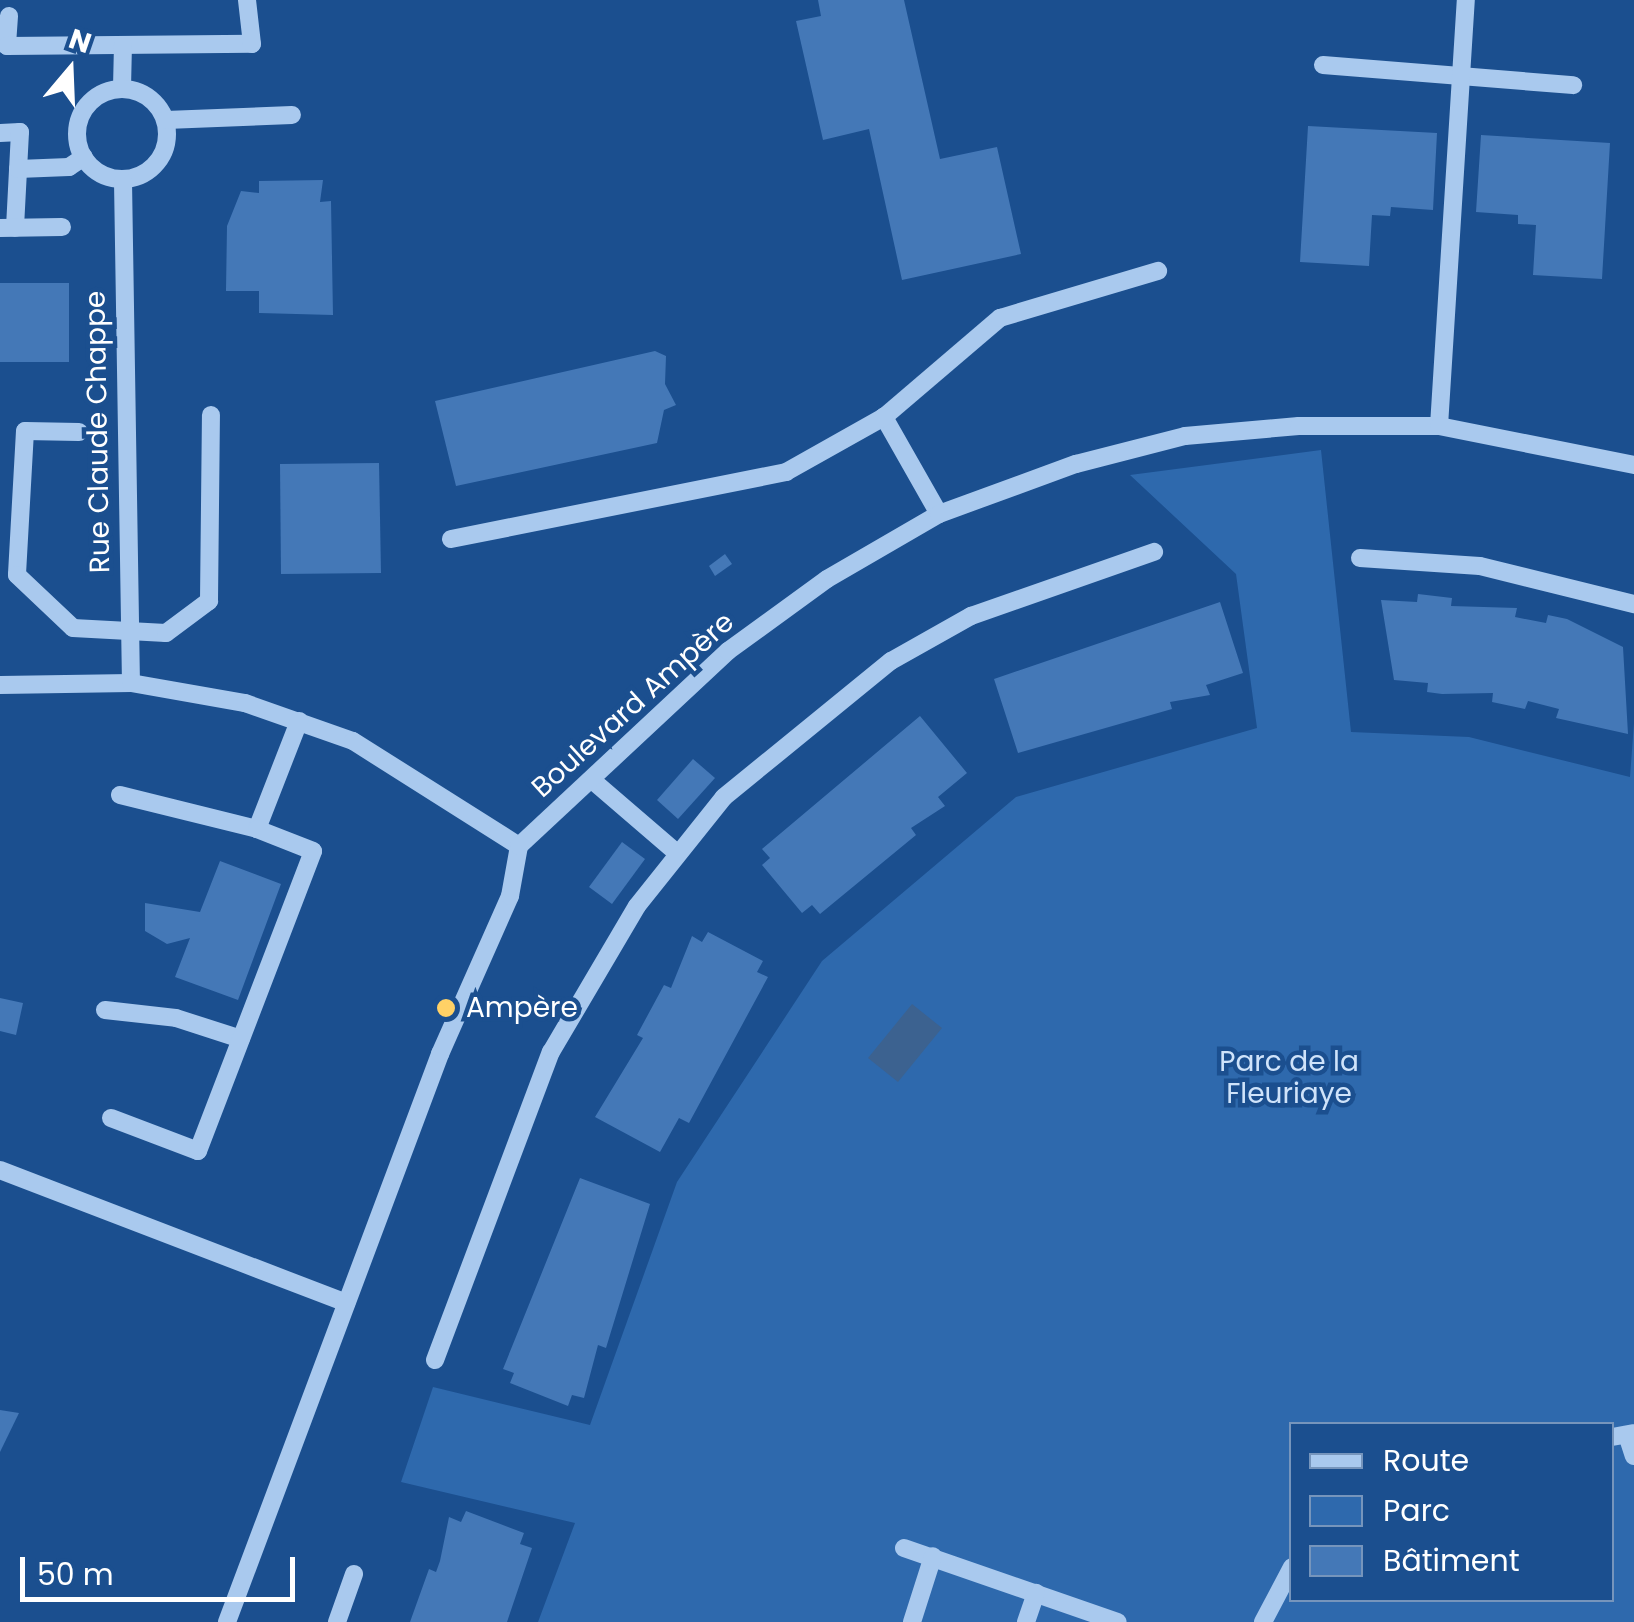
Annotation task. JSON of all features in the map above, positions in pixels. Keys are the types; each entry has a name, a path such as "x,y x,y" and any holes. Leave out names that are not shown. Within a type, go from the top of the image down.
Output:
{"street":[{"path":"9,16 7,46 252,44 248,0"},
{"path":"1438,426 1466,0"},
{"path":"122,88 123,45"},
{"path":"1323,66 1573,85"},
{"path":"122,88 149,97 166,120 166,148 150,171 123,181 95,172 84,157 78,120 94,97 122,88"},
{"path":"166,120 292,115"},
{"path":"0,133 20,132 8,228 62,227"},
{"path":"18,168 69,168 84,157"},
{"name":"Rue Claude Chappe","path":"123,181 127,632 131,683"},
{"path":"451,539 786,472 884,418 1000,318 1158,271"},
{"path":"79,432 25,431 17,575 73,628 166,633 209,601 211,414"},
{"path":"884,418 939,514"},
{"name":"Boulevard Ampère","path":"519,846 728,651 826,579 939,514 1076,464 1186,436 1299,426 1438,426 1542,441 1634,466"},
{"path":"435,1360 551,1052 594,971 676,853 724,796 890,661 971,616 1154,552"},
{"path":"1360,558 1480,566 1634,604"},
{"path":"0,685 131,683 299,721 353,741 519,846 510,896 346,1303 228,1622"},
{"path":"257,828 299,721"},
{"path":"592,780 676,853"},
{"path":"111,1118 198,1150 313,850 257,828 120,794"},
{"path":"105,1010 176,1018 240,1040"},
{"path":"0,1170 346,1303"},
{"path":"1624,1435 1634,1456"},
{"path":"904,1548 1118,1622"},
{"path":"912,1622 933,1556"},
{"path":"1263,1622 1289,1572"},
{"path":"337,1622 354,1574"},
{"path":"1026,1622 1036,1593"}],"green space":[{"name":"Parc de la Fleuriaye","path":"1321,450 1351,732 1469,737 1630,777 1634,723 1634,1622 538,1622 575,1523 401,1482 433,1387 590,1425 677,1182 822,961 1016,797 1257,728 1236,574 1130,475"}],"shaded area":[{"path":"912,1004 942,1028 898,1082 868,1058"}],"building":[{"path":"818,0 904,0 940,159 997,147 1021,254 902,280 869,129 823,140 796,21 821,16"},
{"path":"1308,126 1437,133 1433,210 1391,207 1390,216 1372,215 1369,266 1300,262"},
{"path":"1481,135 1610,143 1602,279 1533,275 1536,225 1518,224 1518,215 1476,212"},
{"path":"323,180 320,202 331,201 333,315 259,313 259,291 226,291 227,226 241,191 259,193 259,181"},
{"path":"0,283 69,283 69,362 0,362"},
{"path":"655,351 666,356 665,384 676,405 664,410 657,443 456,486 435,401"},
{"path":"379,463 381,573 281,574 280,464"},
{"path":"725,554 732,564 715,576 709,566"},
{"path":"1418,594 1452,598 1451,606 1517,608 1515,617 1546,623 1548,615 1567,619 1623,647 1628,734 1556,718 1559,709 1528,701 1525,709 1492,702 1493,693 1442,694 1427,692 1428,683 1394,680 1381,600 1417,602"},
{"path":"1220,602 1243,673 1206,685 1210,695 1170,702 1172,709 1018,753 994,679"},
{"path":"920,716 967,773 938,797 945,806 911,828 916,835 820,914 812,905 802,913 762,865 770,858 762,849"},
{"path":"693,759 715,778 678,819 657,800"},
{"path":"622,842 645,859 612,904 589,887"},
{"path":"220,861 281,884 238,1000 175,977 190,938 167,944 145,931 145,903 200,912"},
{"path":"708,932 763,961 757,972 768,977 689,1123 679,1118 660,1152 595,1117 643,1038 637,1035 664,985 671,988 692,936 702,942"},
{"path":"0,998 23,1003 16,1035 0,1031"},
{"path":"580,1178 650,1204 606,1348 598,1345 584,1398 572,1395 568,1406 510,1383 514,1373 503,1369"},
{"path":"0,1410 19,1413 0,1452"},
{"path":"466,1511 524,1533 520,1544 532,1548 507,1622 410,1622 429,1569 436,1572 449,1517 461,1522"}],"place":[{"name":"Ampère","path":"446,1008"}]}
